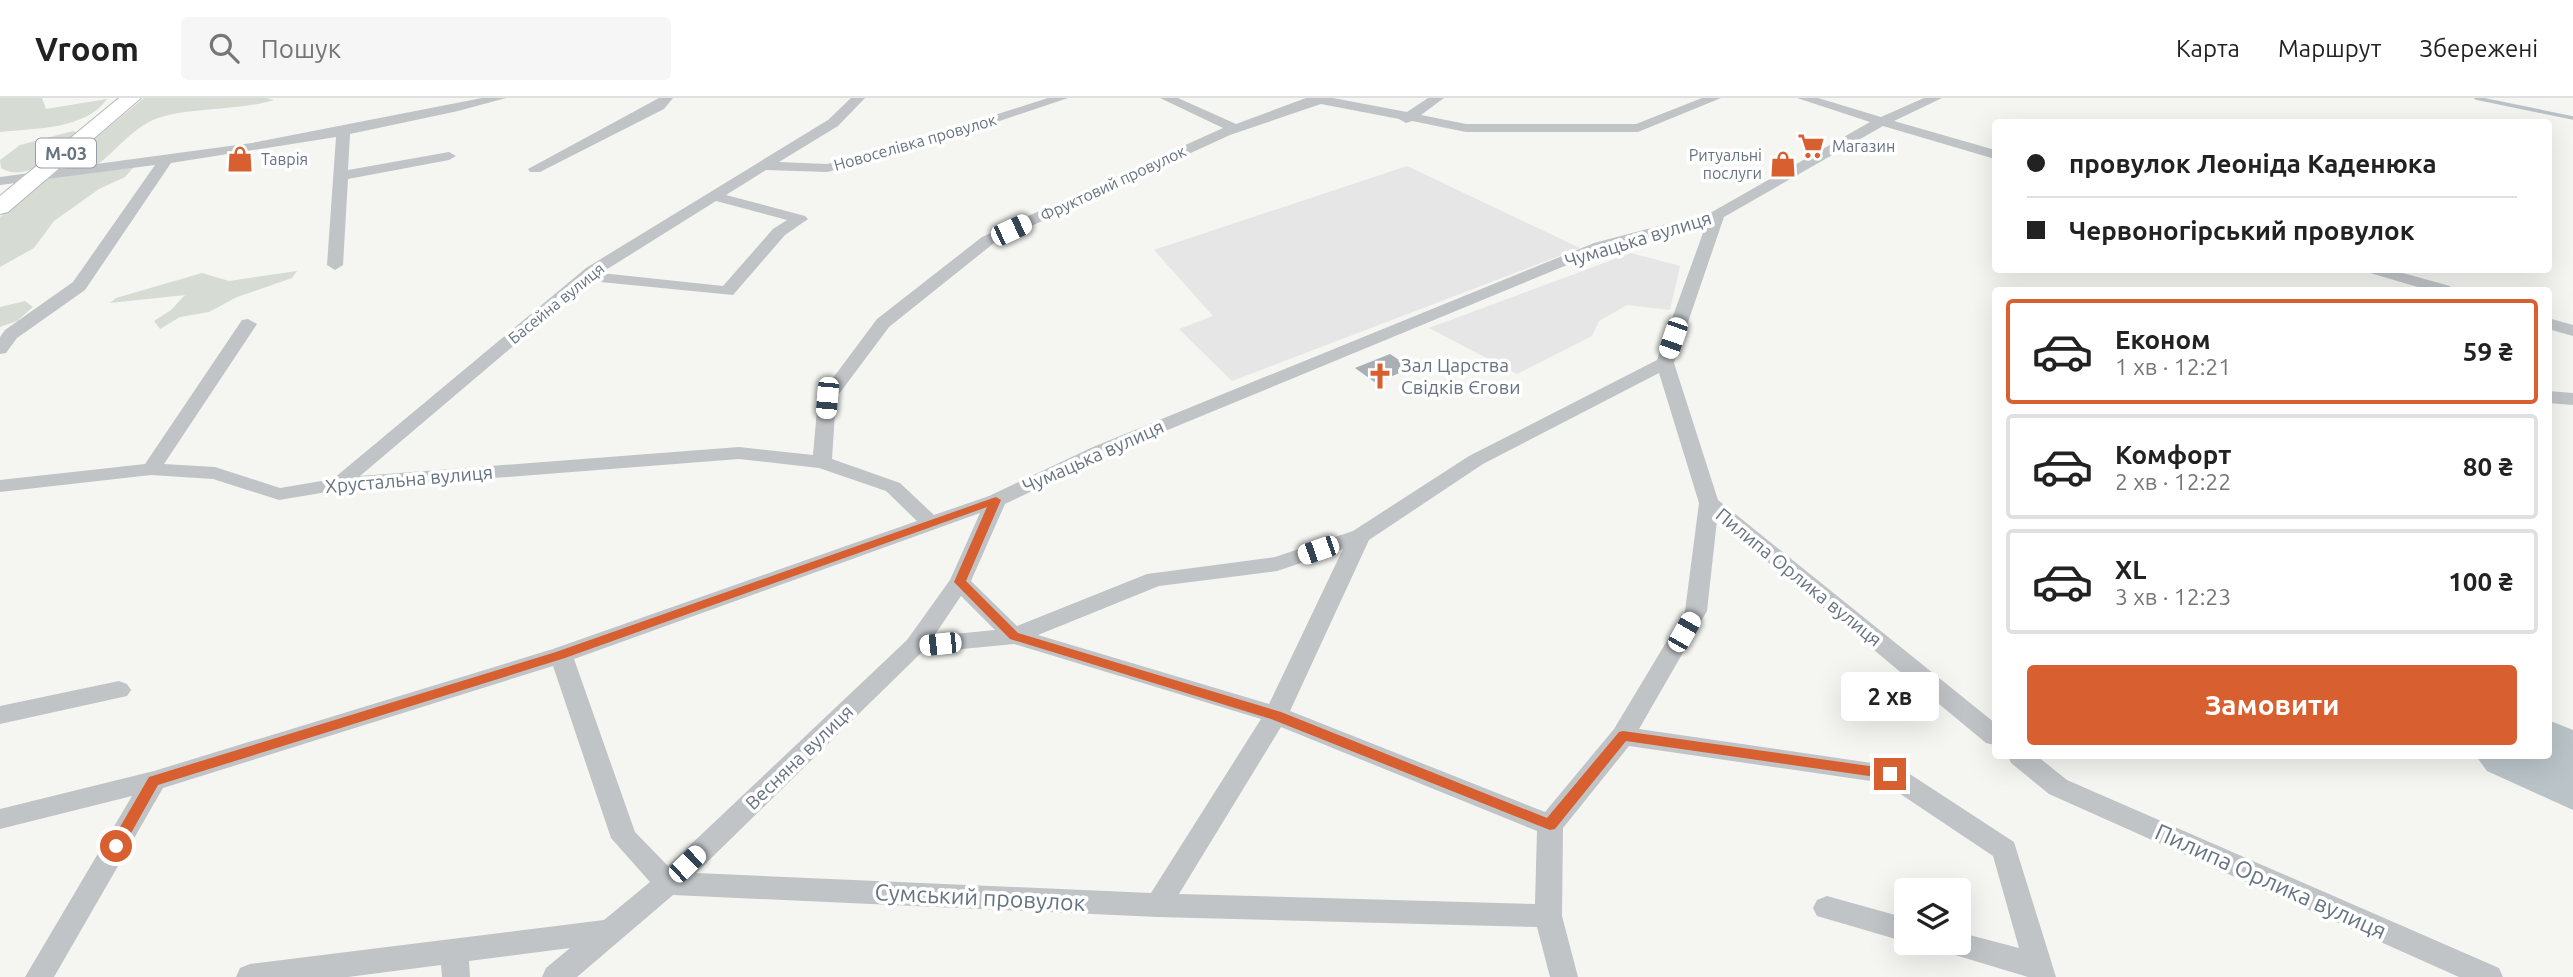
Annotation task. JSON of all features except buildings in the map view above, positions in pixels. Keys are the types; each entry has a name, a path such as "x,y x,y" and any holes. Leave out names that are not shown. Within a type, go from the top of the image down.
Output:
{"highway":[{"name":"М-03","path":"0,207 131,98"}],"street":[{"path":"0,181 43,172 166,160 343,133 499,98"},
{"path":"535,169 659,106 666,98"},
{"name":"Басейна вулиця","path":"339,484 587,276 833,123 858,98"},
{"name":"Новоселівка провулок","path":"766,166 827,168 900,150 1061,98"},
{"path":"1167,98 1236,129"},
{"path":"1406,119 1437,98"},
{"path":"1315,99 1406,119 1466,128 1639,128 1714,98"},
{"path":"1804,98 1992,154"},
{"name":"Чумацька вулиця","path":"0,819 154,781 561,655 996,500 1100,451 1600,246 1717,215 1880,122 1935,98"},
{"name":"Фруктовий провулок","path":"821,463 827,398 883,323 988,240 1236,129 1315,99"},
{"path":"335,265 343,133"},
{"path":"340,176 449,156"},
{"path":"0,349 6,335 79,286 166,160"},
{"path":"587,276 727,291 779,232 800,219 716,197"},
{"path":"915,646 1014,636 1155,579 1277,564 1360,536 1476,460 1665,363 1717,215"},
{"path":"2386,273 2434,287"},
{"path":"151,469 248,324"},
{"path":"2552,324 2573,331"},
{"name":"Пилипа Орлика вулиця","path":"1665,363 1709,503 1992,734"},
{"path":"2552,397 2573,399"},
{"name":"Хрустальна вулиця","path":"0,486 151,469 215,473 279,494 339,484 738,453 821,463 893,488 931,523"},
{"name":"Весняна вулиця","path":"556,977 668,883 915,646 960,582 996,500"},
{"path":"1564,977 1548,916 1550,825 1623,736 1696,611 1709,503"},
{"path":"1158,905 1276,715 1360,536"},
{"path":"960,582 1014,636 1276,715 1550,825"},
{"path":"561,655 624,838 668,883"},
{"path":"0,715 118,690"},
{"path":"1623,736 1890,774 2005,849 2040,972"},
{"name":"Пилипа Орлика вулиця","path":"2024,759 2058,787 2489,977"},
{"path":"39,977 154,781"},
{"name":"Сумський провулок","path":"668,883 1158,905 1548,916"},
{"path":"1827,908 1894,927"},
{"path":"250,977 455,963 611,930"},
{"path":"1971,948 2040,972"}],"shaded area":[{"path":"0,98 42,98 46,109 107,99 98,109 73,122 0,132"},
{"path":"144,98 274,100 162,117 135,131 98,164 63,165"},
{"path":"73,131 78,133 53,156 33,169 12,172 1,168 0,160 20,145"},
{"path":"1407,166 1580,248 1232,381 1179,329 1213,316 1154,250"},
{"path":"134,167 125,177 99,189 54,221 34,248 0,267 0,217 46,178"},
{"path":"1631,253 1680,266 1670,310 1627,305 1599,321 1592,336 1517,374 1429,328"},
{"path":"297,271 292,278 237,297 209,312 180,317 160,329 154,321 171,310 185,295 110,303 116,298 202,273 229,281"},
{"path":"25,301 33,307 17,321 0,327 0,307"},
{"path":"2552,722 2573,730 2573,810 2487,771 2478,759 2552,759"}],"waterway":[{"path":"2476,98 2573,118"}],"place":[{"name":"Магазин","path":"1811,146"},
{"name":"Таврiя","path":"240,159"},
{"name":"Ритуальні послуги","path":"1783,164"},
{"name":"Зал Царства Свідків Єгови","path":"1380,376"}],"route":[{"path":"116,846 154,781 561,655 996,500 960,582 1014,636 1276,715 1550,825 1623,736 1890,774"}]}
